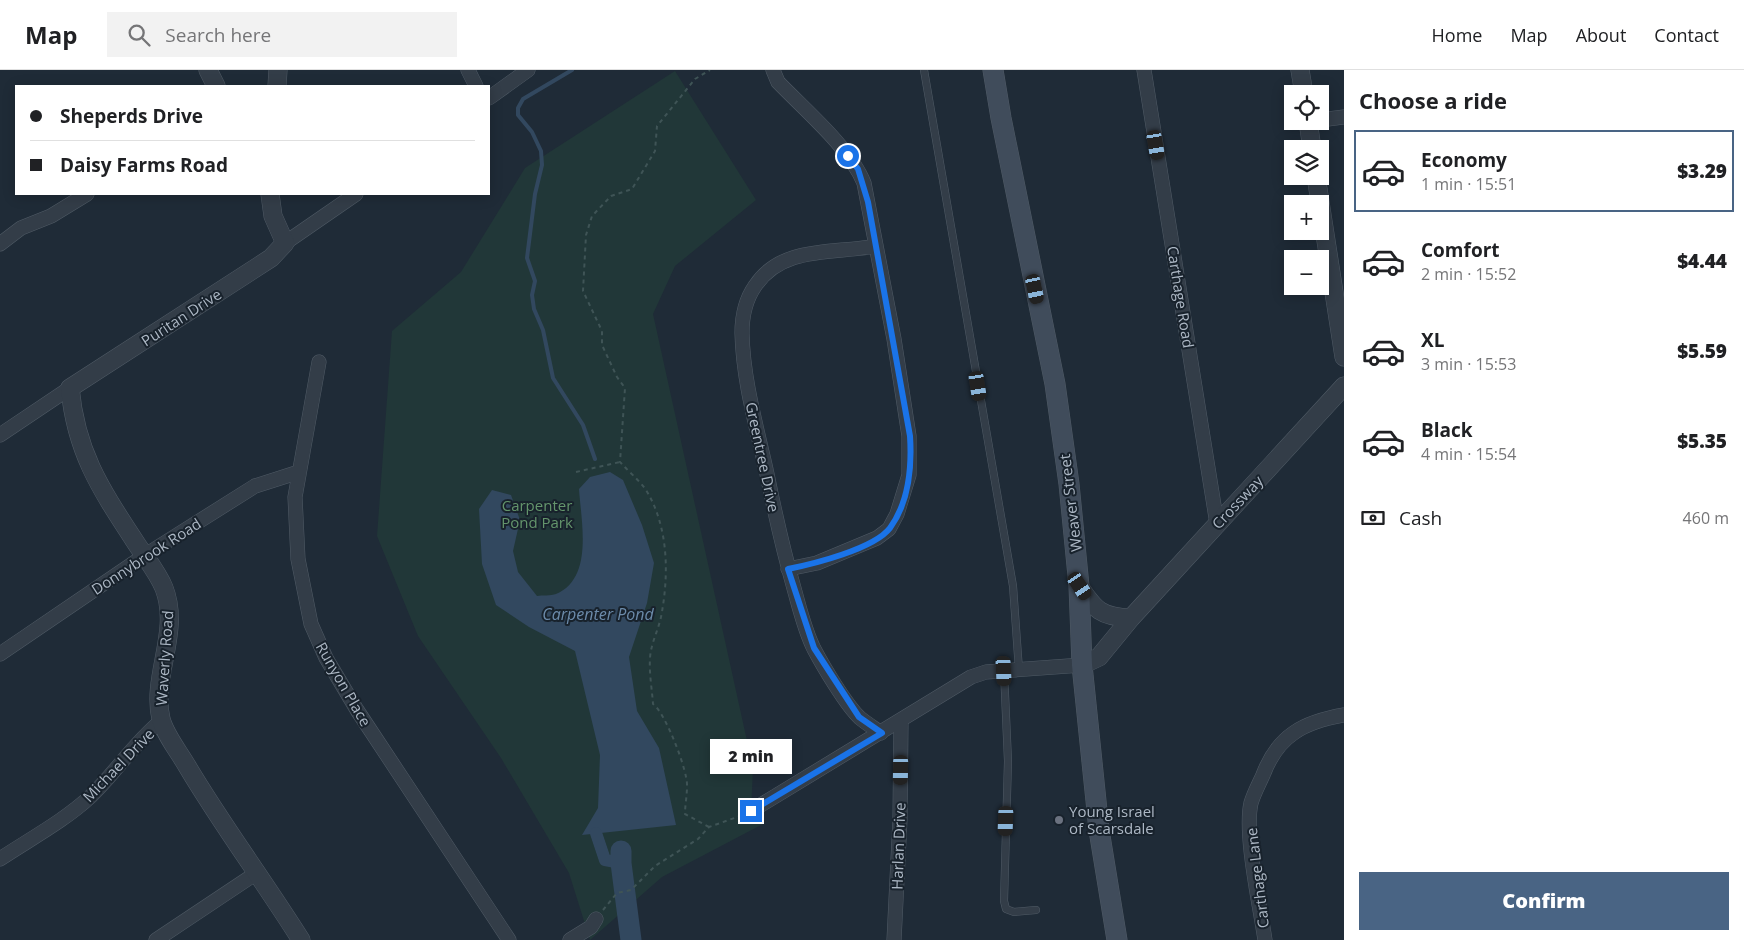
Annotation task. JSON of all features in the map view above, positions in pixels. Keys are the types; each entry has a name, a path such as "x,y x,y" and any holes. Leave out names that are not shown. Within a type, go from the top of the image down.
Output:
{"main road":[{"name":"Weaver Street","path":"994,70 1054,384 1069,484 1080,586 1082,665 1100,830 1117,940"}],"street":[{"path":"277,85 278,70"},
{"path":"468,70 476,85"},
{"path":"490,97 528,70"},
{"name":"Carthage Road","path":"1144,70 1217,524"},
{"path":"1300,70 1302,85"},
{"path":"774,72 778,82 858,169 868,202 910,436 910,476 903,499 889,529 877,538 817,564 788,569"},
{"path":"1329,119 1344,117"},
{"path":"1317,185 1344,357"},
{"path":"0,244 20,228 51,216 84,195"},
{"path":"270,195 273,216 285,243"},
{"name":"Puritan Drive","path":"0,435 248,274 271,258 285,243 355,195"},
{"name":"Greentree Drive","path":"875,246 857,250 820,251 797,256 780,264 755,285 744,314 742,332 744,370 788,569 814,648 859,717 882,733"},
{"name":"Runyon Place","path":"319,362 295,497 301,584 311,624 326,658 358,710 509,940"},
{"name":"Crossway","path":"1082,665 1100,656 1131,618 1344,386"},
{"name":"Waverly Road","path":"70,388 79,433 89,467 164,588 169,616 168,645 159,693 162,721 205,796 258,872 301,940"},
{"name":"Donnybrook Road","path":"0,654 144,556 255,486 299,472"},
{"path":"1080,586 1093,607 1112,617 1131,618"},
{"path":"751,811 882,733 971,677 986,672 1082,665"},
{"name":"Carthage Lane","path":"1265,940 1250,840 1251,804 1269,758 1283,741 1299,728 1321,719 1344,715"},
{"name":"Michael Drive","path":"0,859 66,815 90,796 142,737 162,721"},
{"name":"Harlan Drive","path":"894,940 900,819 901,721"},
{"path":"156,940 258,872"},
{"path":"570,940 592,927 596,920"}],"lane":[{"path":"924,70 1013,586 1020,670"},
{"path":"1004,671 1008,761 1004,901 1006,908 1014,912 1036,910"}],"path":[{"path":"709,827 685,814 688,785 678,751 661,709 653,704 650,660 652,646 661,619 665,592 666,552 658,520 646,490 620,462 625,388 602,345 602,332 583,291 586,235 592,216 611,196 632,188 655,151 657,126 695,79 710,70"},
{"path":"576,472 620,462"},
{"path":"596,920 617,893 631,890 655,866 698,839 709,827 751,811"}],"green space":[{"name":"Carpenter Pond Park","path":"675,71 756,200 675,266 653,314 753,768 751,811 763,824 662,877 590,940 569,873 501,758 418,636 377,536 392,331 461,272 525,168"}],"water":[{"name":"Carpenter Pond","path":"610,472 623,480 642,525 654,563 647,603 629,657 637,711 659,748 676,825 582,835 598,808 600,755 575,651 529,627 496,605 482,564 479,509 492,490 511,495 520,520 513,551 518,572 537,596 554,595 568,586 576,575 581,562 583,532 579,489 590,477"}],"waterway":[{"path":"572,70 523,99 518,108 518,115 532,132 541,151 542,165 535,194 527,258 535,281 532,295 534,309 543,330 553,378 583,425 595,459"},
{"path":"596,833 605,860 621,863"},
{"path":"621,851 631,940"}],"place":[{"name":"Young Israel of Scarsdale","path":"1059,820"}],"route":[{"path":"751,811 882,733 859,717 814,648 800,612 788,569 817,564 855,549 877,538 889,529 903,499 910,476 910,436 868,202 864,183 858,169 848,156"}]}
